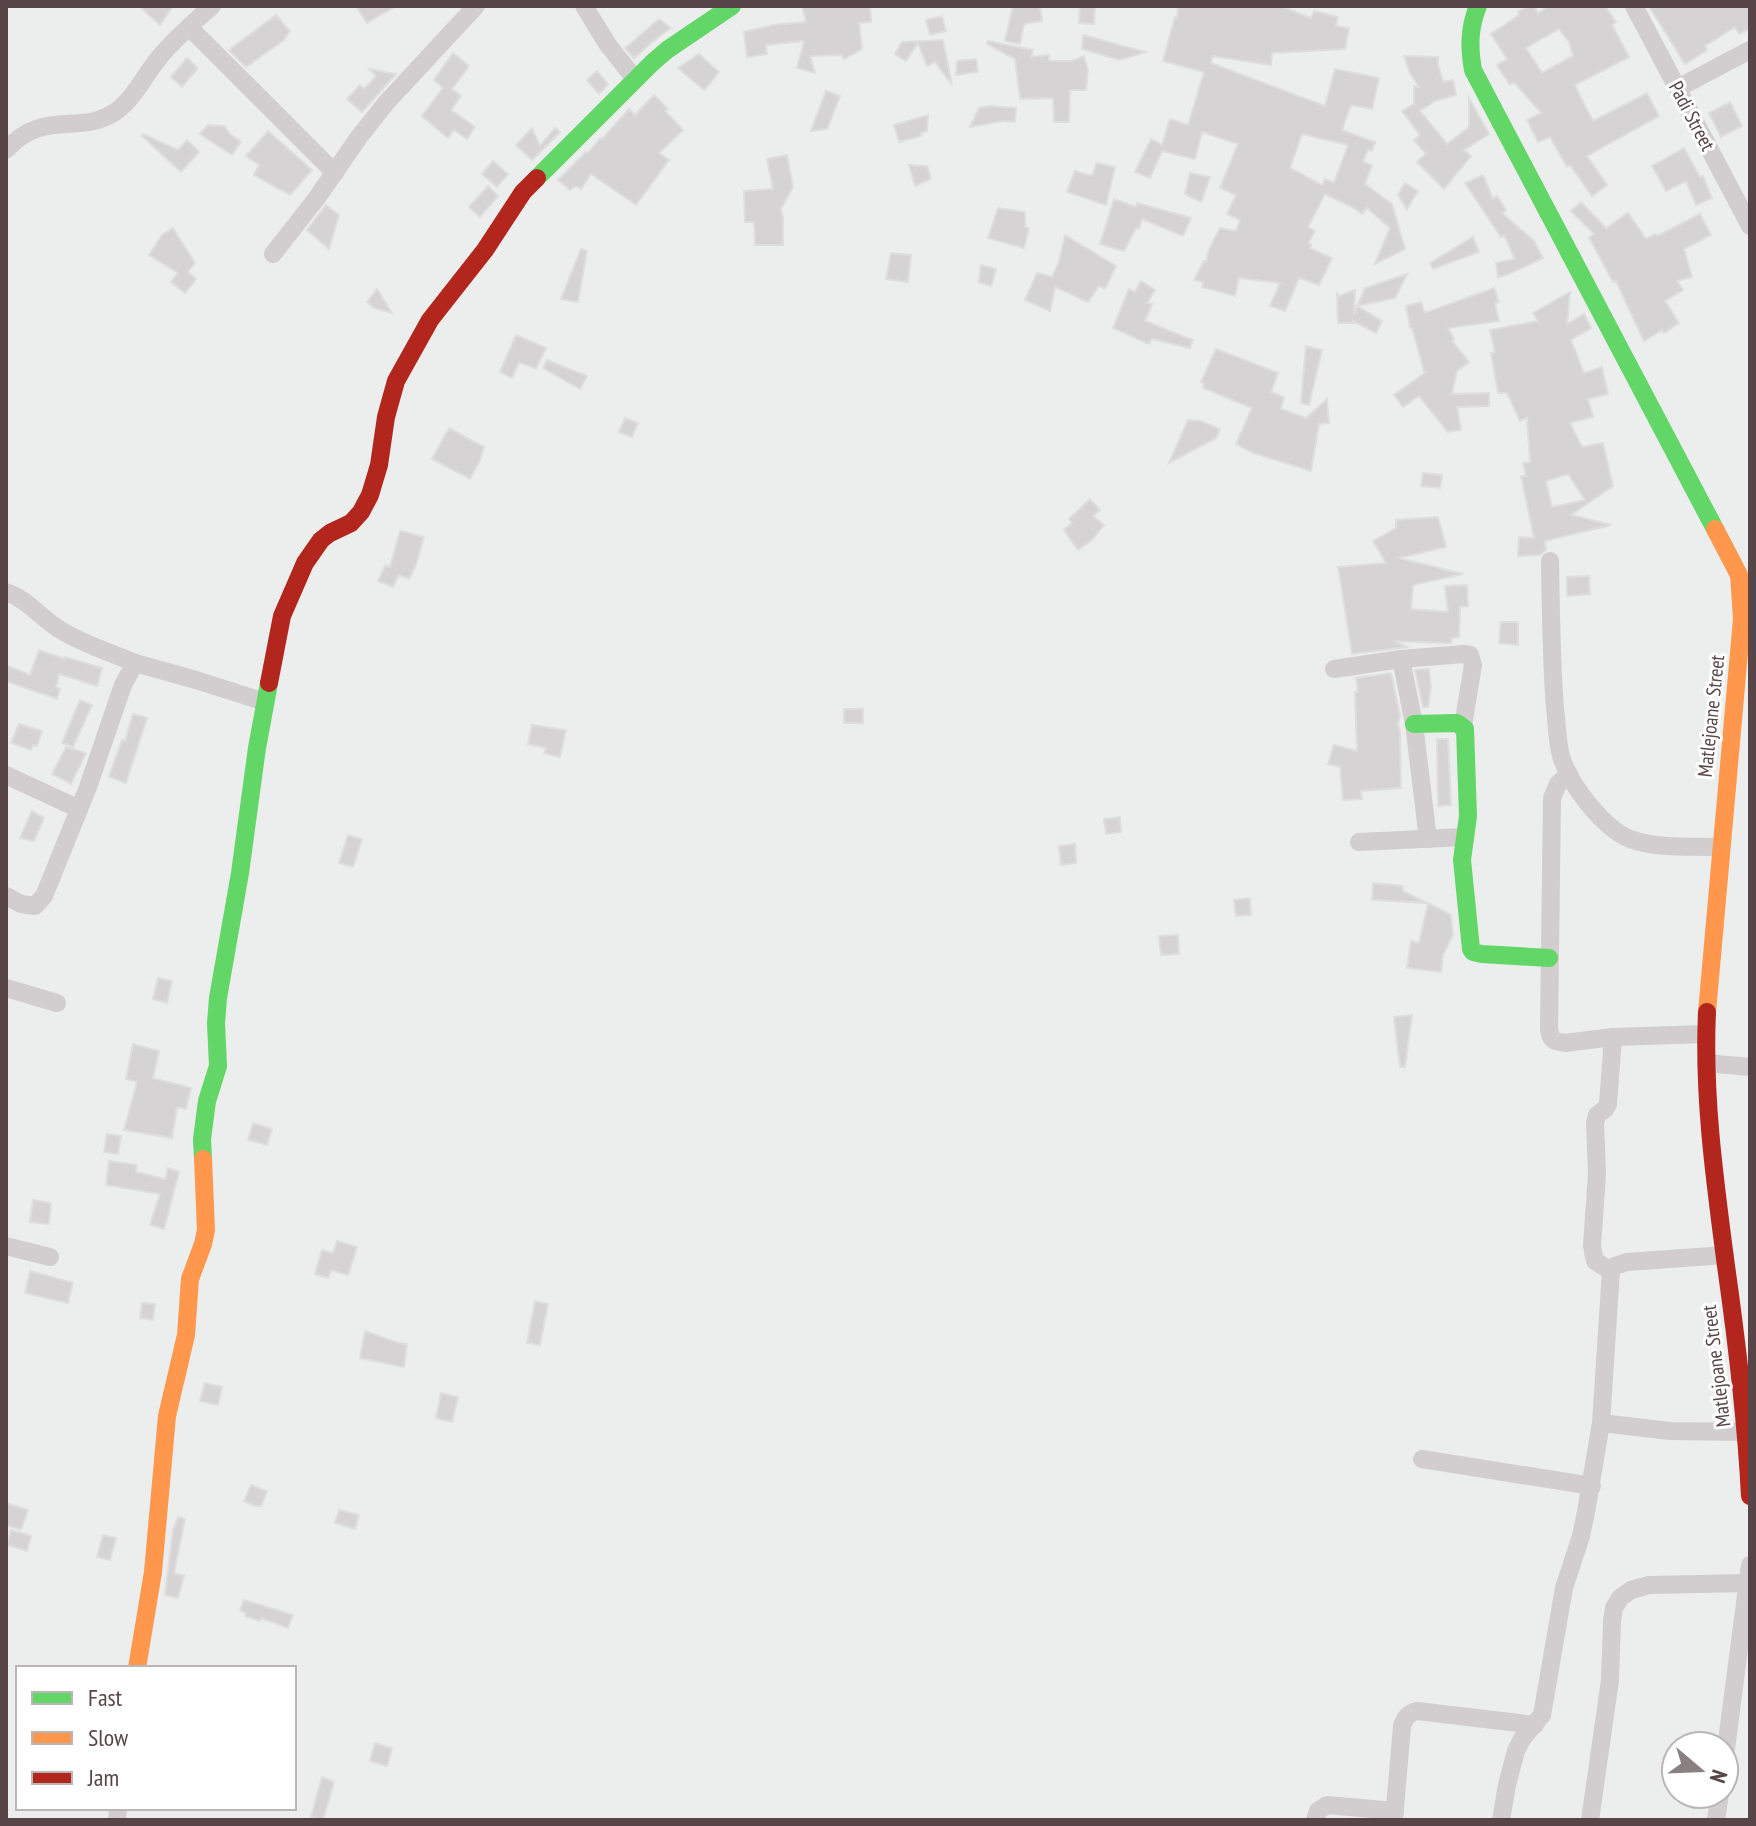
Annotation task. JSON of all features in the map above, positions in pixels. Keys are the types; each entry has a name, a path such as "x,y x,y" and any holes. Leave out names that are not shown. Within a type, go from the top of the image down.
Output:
{"street":[{"path":"6,150 30,130 46,125 101,119 113,113 142,83 164,52 212,6"},
{"path":"273,254 386,103 476,6"},
{"path":"584,6 608,45 635,79"},
{"path":"137,1666 153,1572 167,1416 186,1335 190,1279 206,1230 202,1139 218,1066 218,998 265,702 278,633 289,599 305,563 321,540 351,523 361,512 379,465 386,417 396,381 430,320 497,233 523,192 667,50 732,6"},
{"name":"Matlejoane Street","path":"1478,6 1469,35 1473,70 1744,576 1705,1034 1712,1139 1746,1432 1750,1496"},
{"name":"Padi Street","path":"1634,6 1750,226"},
{"path":"189,27 335,173"},
{"path":"1678,88 1750,50"},
{"path":"1550,561 1555,708 1561,756 1569,774 1604,822 1617,833 1648,843 1720,847"},
{"path":"6,592 76,639 135,663 265,702"},
{"path":"1334,669 1401,659 1464,654 1472,657 1463,726 1466,736 1468,816 1462,860 1471,949 1482,954 1549,958"},
{"path":"1401,659 1414,724 1428,839"},
{"path":"6,896 21,904 35,906 44,896 123,685 135,663"},
{"path":"1414,724 1452,723 1463,726"},
{"path":"1569,774 1558,784 1552,798 1551,1037 1565,1043 1613,1037 1705,1034"},
{"path":"6,775 79,809"},
{"path":"1359,842 1464,837"},
{"path":"6,988 57,1003"},
{"path":"1611,1271 1595,1261 1592,1246 1597,1174 1595,1120 1608,1104 1613,1037"},
{"path":"1706,1063 1750,1067"},
{"path":"6,1246 50,1257"},
{"path":"1501,1820 1516,1751 1542,1715 1564,1588 1581,1536 1592,1486 1601,1423 1611,1271 1627,1262 1725,1255"},
{"path":"1601,1423 1670,1431 1746,1432"},
{"path":"1422,1459 1592,1486"},
{"path":"1590,1820 1610,1680 1614,1608 1620,1598 1631,1590 1649,1585 1749,1574 1728,1730"},
{"path":"1315,1820 1318,1811 1327,1805 1395,1816 1401,1734 1404,1720 1411,1712 1535,1725"}],"building":[{"path":"139,6 173,6 160,25"},
{"path":"356,6 396,6 367,23"},
{"path":"802,6 870,6 871,22 859,23 862,49 844,59 842,55 810,56 815,73 797,68 804,41 766,45 767,54 747,57 744,32 806,22"},
{"path":"1013,6 1040,6 1042,21 1024,24 1020,44 1005,41"},
{"path":"1080,6 1095,6 1094,24 1079,23"},
{"path":"1178,6 1280,6 1311,18 1314,11 1338,17 1336,26 1349,28 1345,49 1272,53 1271,65 1213,56 1211,63 1325,106 1335,69 1379,78 1372,109 1351,105 1342,130 1375,142 1363,162 1372,165 1365,184 1392,204 1405,249 1375,264 1390,228 1367,208 1362,214 1325,194 1308,227 1315,231 1308,243 1311,244 1310,248 1332,258 1319,285 1299,278 1285,311 1270,306 1280,283 1239,278 1235,296 1202,287 1203,282 1194,280 1206,262 1220,228 1236,231 1240,220 1227,214 1236,195 1220,188 1238,144 1202,132 1195,159 1162,151 1150,178 1135,172 1151,139 1162,145 1170,119 1188,125 1204,72 1163,61","holes":["1302,134 1348,145 1334,183 1325,179 1322,185 1290,168"]},
{"path":"1528,6 1534,6 1538,13 1549,6 1605,6 1616,22 1612,25 1629,57 1575,85 1586,108 1593,121 1647,93 1659,116 1587,156 1607,185 1592,196 1570,165 1567,167 1550,137 1538,142 1527,120 1541,113 1514,82 1510,85 1497,65 1507,59 1491,34 1519,15 1518,12","holes":["1559,29 1569,42 1573,56 1542,73 1526,48"]},
{"path":"1649,6 1750,6 1750,29 1739,34 1735,27 1705,46 1707,50 1685,64"},
{"path":"276,15 290,31 284,40 246,67 229,50"},
{"path":"942,16 946,31 930,35 926,20"},
{"path":"659,19 671,28 634,58 625,48"},
{"path":"1083,35 1145,52 1120,60 1082,49"},
{"path":"943,40 952,85 935,62 927,66 918,43 906,61 895,54 902,42"},
{"path":"988,41 1033,50 1031,57 1049,55 1049,61 1071,61 1084,56 1088,70 1086,90 1070,90 1069,122 1054,122 1053,98 1020,99 1015,59 987,44"},
{"path":"453,53 469,66 452,89 461,96 451,110 475,127 467,139 454,130 448,138 422,116 443,88 434,80"},
{"path":"699,54 719,72 704,90 678,68"},
{"path":"1404,56 1438,57 1443,82 1453,80 1456,95 1435,101 1420,111 1447,144 1469,127 1469,98 1489,134 1464,150 1471,156 1444,189 1417,162 1426,154 1414,140 1420,135 1402,111 1414,104 1414,86 1419,87"},
{"path":"187,58 198,68 182,87 171,77"},
{"path":"976,59 978,72 956,75 957,61"},
{"path":"369,69 396,74 362,112 347,99 360,85 364,89 376,76"},
{"path":"597,71 608,84 599,94 587,80"},
{"path":"826,91 840,96 827,129 811,131"},
{"path":"654,95 683,130 659,153 669,160 636,205 591,174 581,189 576,186 570,190 558,180 629,109 635,115"},
{"path":"1730,102 1742,126 1721,137 1709,113"},
{"path":"979,108 1016,108 1015,122 970,127"},
{"path":"928,115 927,131 921,136 899,142 894,125"},
{"path":"208,125 224,126 241,142 232,155 200,134"},
{"path":"532,128 540,146 555,128 560,132 532,160 516,145"},
{"path":"268,131 312,170 290,195 254,175 259,165 246,156"},
{"path":"143,134 178,150 187,140 199,152 181,172"},
{"path":"1684,148 1700,177 1703,176 1712,198 1696,205 1686,181 1666,191 1652,166"},
{"path":"787,155 793,187 781,209 783,245 755,245 754,222 745,222 744,191 773,189 767,159"},
{"path":"493,161 508,174 497,187 482,174"},
{"path":"1097,163 1115,167 1106,205 1067,192 1075,171 1092,176"},
{"path":"909,165 927,166 931,179 915,186"},
{"path":"1190,173 1210,177 1201,202 1185,194"},
{"path":"1483,175 1493,199 1497,196 1506,210 1502,213 1534,241 1543,258 1498,277 1496,263 1515,259 1504,235 1501,237 1465,183"},
{"path":"1405,183 1418,191 1407,209 1398,195"},
{"path":"488,186 498,196 480,217 469,207"},
{"path":"1114,199 1136,207 1137,203 1191,218 1183,236 1142,219 1124,251 1100,244"},
{"path":"1581,202 1606,228 1628,213 1646,239 1700,214 1711,235 1684,249 1692,277 1677,281 1683,290 1665,301 1679,323 1644,341 1616,281 1613,282 1589,237 1594,234 1571,211"},
{"path":"326,205 339,215 329,249 307,230"},
{"path":"998,208 1025,212 1025,227 1029,228 1024,248 988,238"},
{"path":"173,228 195,263 188,272 196,279 185,293 171,282 178,273 149,255 162,235"},
{"path":"1065,235 1116,266 1105,289 1099,286 1088,302 1055,287 1050,311 1025,300 1037,273 1052,277"},
{"path":"1473,237 1479,252 1433,269 1430,263"},
{"path":"581,249 587,251 578,302 561,299"},
{"path":"891,253 911,255 908,282 886,279"},
{"path":"981,265 996,269 991,286 979,282"},
{"path":"1407,274 1395,298 1357,306 1365,288"},
{"path":"1141,281 1155,290 1147,303 1152,304 1145,321 1193,340 1190,348 1152,339 1149,344 1113,328 1129,289 1135,292"},
{"path":"1494,288 1499,302 1495,303 1499,321 1448,328 1454,339 1452,341 1469,362 1457,371 1452,394 1489,393 1489,406 1457,407 1461,430 1448,432 1419,396 1403,407 1394,395 1426,372 1410,328 1406,306 1421,302 1425,313"},
{"path":"377,289 392,313 374,308 367,302"},
{"path":"1355,290 1354,314 1357,306 1382,321 1376,333 1353,321 1338,323 1337,294"},
{"path":"1570,292 1567,324 1584,314 1591,328 1571,340 1584,373 1602,367 1608,394 1588,399 1593,417 1570,423 1582,447 1603,443 1613,486 1571,515 1611,525 1545,541 1546,550 1540,555 1518,556 1519,537 1534,538 1521,476 1526,476 1523,463 1530,462 1527,418 1520,421 1507,393 1498,393 1490,330 1538,321 1533,313","holes":["1568,474 1585,500 1552,507 1546,481"]},
{"path":"516,335 546,348 536,369 519,362 512,378 500,372"},
{"path":"1306,346 1322,350 1309,405 1301,403"},
{"path":"1216,349 1278,373 1271,392 1284,397 1281,409 1306,418 1327,399 1329,423 1319,424 1311,471 1253,453 1236,444 1252,408 1203,388 1201,382"},
{"path":"547,360 587,376 580,389 543,368"},
{"path":"625,418 638,423 632,437 619,432"},
{"path":"1188,420 1201,421 1220,429 1216,438 1169,463"},
{"path":"449,428 484,447 470,479 432,459"},
{"path":"1423,473 1442,475 1440,488 1421,486"},
{"path":"1090,499 1100,510 1093,516 1104,525 1092,540 1078,550 1064,530 1072,523 1069,519"},
{"path":"1438,517 1446,547 1399,558 1463,574 1413,585 1411,609 1448,612 1445,586 1467,585 1468,606 1460,607 1459,637 1452,638 1451,643 1394,641 1407,647 1352,654 1338,567 1386,563 1373,541 1396,528 1396,520"},
{"path":"400,531 424,537 409,579 399,575 393,587 378,581 385,566 390,567"},
{"path":"1589,576 1590,594 1567,596 1567,577"},
{"path":"1501,622 1518,622 1518,645 1499,643"},
{"path":"39,650 102,668 97,686 59,674 57,699 6,681 6,665 30,675"},
{"path":"1429,669 1431,687 1428,707 1423,707 1415,670"},
{"path":"1391,673 1400,716 1401,788 1361,791 1362,799 1343,800 1340,767 1328,764 1334,745 1357,751 1356,678"},
{"path":"80,700 92,705 73,747 62,743"},
{"path":"844,709 863,709 863,723 844,723"},
{"path":"133,714 147,718 126,783 109,777"},
{"path":"19,724 42,731 37,746 33,745 31,750 11,743"},
{"path":"532,725 566,730 560,757 544,753 546,748 528,744"},
{"path":"1437,739 1448,739 1451,805 1438,806"},
{"path":"66,747 86,753 71,784 52,774"},
{"path":"32,811 44,818 34,841 20,838"},
{"path":"1120,817 1121,832 1106,834 1104,819"},
{"path":"348,835 362,839 353,867 339,863"},
{"path":"1075,844 1076,863 1061,865 1059,846"},
{"path":"1373,883 1403,886 1403,891 1427,903 1372,900"},
{"path":"1250,898 1251,915 1236,916 1234,900"},
{"path":"1428,903 1451,915 1453,935 1443,955 1441,972 1407,968 1411,941 1419,943"},
{"path":"1178,935 1179,954 1161,955 1159,936"},
{"path":"158,978 172,981 167,1003 153,999"},
{"path":"1412,1015 1405,1067 1400,1067 1394,1017"},
{"path":"133,1044 159,1051 153,1078 191,1088 186,1109 177,1107 172,1138 124,1130 137,1082 126,1079"},
{"path":"253,1123 272,1129 267,1145 248,1140"},
{"path":"107,1134 121,1136 118,1154 104,1152"},
{"path":"109,1161 137,1165 136,1172 165,1179 168,1168 179,1172 164,1229 150,1225 160,1194 106,1185"},
{"path":"33,1200 51,1203 49,1224 30,1222"},
{"path":"337,1241 357,1247 348,1275 331,1270 328,1278 315,1274 322,1250 333,1253"},
{"path":"30,1271 73,1283 68,1303 25,1293"},
{"path":"535,1301 548,1304 540,1345 527,1343"},
{"path":"142,1303 155,1304 153,1320 140,1318"},
{"path":"365,1331 407,1344 404,1367 360,1358"},
{"path":"205,1383 222,1387 218,1405 200,1401"},
{"path":"441,1393 458,1397 452,1422 436,1418"},
{"path":"251,1485 267,1491 261,1506 244,1501"},
{"path":"6,1503 28,1510 21,1530 6,1525"},
{"path":"339,1510 359,1515 355,1529 335,1523"},
{"path":"178,1517 185,1519 174,1573 184,1576 178,1598 165,1595 173,1530"},
{"path":"11,1530 31,1536 27,1551 7,1545"},
{"path":"103,1535 116,1538 110,1560 97,1557"},
{"path":"244,1600 293,1615 288,1628 245,1616 246,1613 240,1610"},
{"path":"375,1743 392,1748 387,1766 370,1761"},
{"path":"322,1777 334,1782 323,1820 320,1820 311,1817"}],"traffic: fast":[{"path":"537,178 652,63 732,6"},
{"path":"1478,6 1471,38 1473,70 1715,529"},
{"path":"203,1159 207,1101 218,1066 218,998 269,683"},
{"path":"1414,724 1457,723 1465,729 1468,816 1462,860 1471,949 1482,954 1549,958"}],"traffic: slow":[{"path":"1707,1012 1742,619 1739,575 1715,529"},
{"path":"137,1666 153,1572 167,1416 186,1335 190,1279 206,1230 203,1159"}],"traffic: jam":[{"path":"269,683 282,616 305,563 321,540 351,523 370,495 396,381 430,320 485,250 523,192 537,178"},
{"path":"1707,1012 1711,1139 1741,1381 1750,1496"}]}
